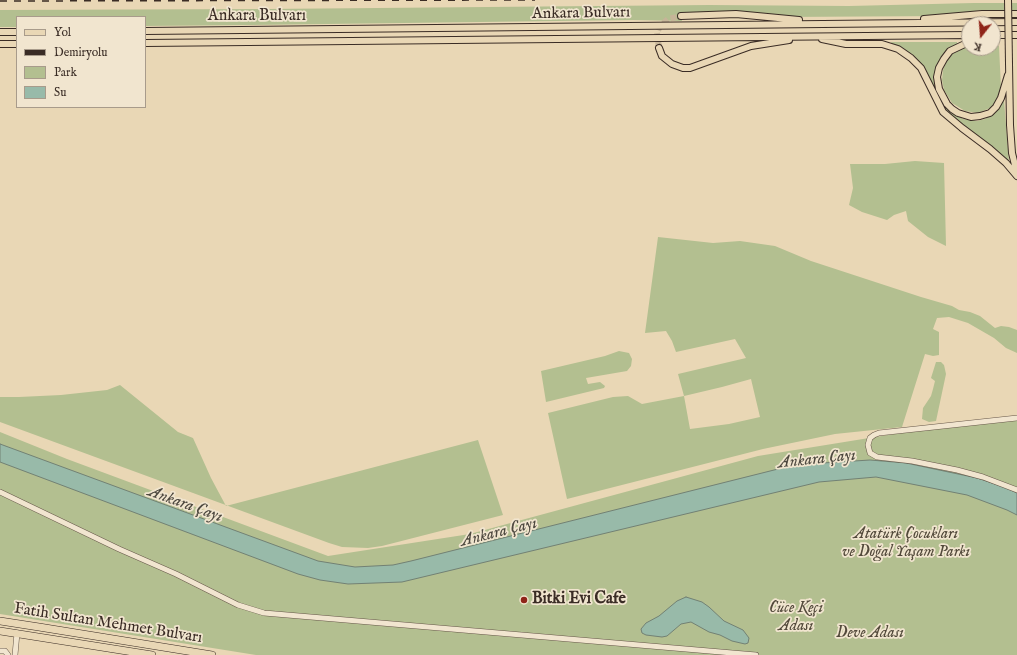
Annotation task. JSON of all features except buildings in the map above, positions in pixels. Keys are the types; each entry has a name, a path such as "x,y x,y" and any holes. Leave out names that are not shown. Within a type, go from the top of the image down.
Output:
{"highway":[{"name":"Fatih Sultan Mehmet Bulvarı","path":"0,622 212,655"},
{"name":"Fatih Sultan Mehmet Bulvarı","path":"0,630 152,655"}],"main road":[{"path":"1008,0 1008,75 1012,153 1017,173"},
{"path":"681,16 736,14 854,24 949,18 982,14 1017,14"},
{"name":"Ankara Bulvarı","path":"146,31 1017,22"},
{"path":"0,32 16,32"},
{"name":"Ankara Bulvarı","path":"146,43 961,35"},
{"path":"1001,35 1017,35"},
{"path":"659,48 662,56 672,64 683,68 690,68 751,46 807,37 846,44 882,44 898,49 911,58 921,68 943,112 990,149 1006,163 1017,176"},
{"path":"0,44 16,44"},
{"path":"961,46 950,51 939,68 937,77 939,89 947,104 958,113 971,117 990,113 996,107 1001,98 1008,75"}],"street":[{"path":"1017,418 879,433 872,436 868,445 870,453 877,457 927,463 957,470 990,479 1017,490"},
{"path":"0,492 119,549 176,574 238,605 264,613 756,655"},
{"path":"15,655 17,633"},
{"path":"0,651 4,651 8,655"}],"green space":[{"path":"1017,3 1017,10 982,10 946,16 783,17 730,11 680,13 682,21 633,20 146,26 146,16 16,16 16,27 0,27 0,10 709,5 849,6"},
{"path":"891,42 957,42 957,44 947,50 941,57 936,67 938,93 944,104 951,112 963,119 977,121 985,119 995,112 1004,100 1009,162 993,147 945,111 921,65 912,54 892,44"},
{"path":"961,48 961,56 999,56 1001,88 996,104 978,113 965,111 952,103 944,90 942,80 943,70 947,59 955,51"},
{"path":"915,161 944,163 946,246 928,237 908,221 906,211 894,215 887,220 862,212 849,205 853,188 850,164 885,164"},
{"path":"658,237 713,243 740,241 775,246 811,261 952,306 959,310 970,312 980,316 995,328 1001,326 1017,330 1017,353 1006,348 994,338 968,323 949,317 937,318 933,329 939,332 939,355 933,356 925,354 902,427 835,434 763,449 567,499 548,413 613,397 628,396 642,404 684,396 678,374 746,358 735,339 676,352 666,331 645,333","holes":["751,379 760,417 729,424 690,429 684,396"]},
{"path":"619,351 629,353 632,359 631,366 627,371 586,378 588,384 600,382 605,386 604,388 546,402 541,371 605,356"},
{"path":"936,362 941,362 944,365 946,374 936,421 929,422 922,419 923,408 931,396 933,389 935,381 931,378"},
{"path":"120,385 178,432 193,438 225,505 0,422 0,397 61,395 107,390"},
{"name":"Atatürk Çocukları ve Doğal Yaşam Parkı","path":"1017,418 1017,655 256,655 0,614 0,432 67,459 328,556 470,534 758,456 937,427"},
{"path":"478,440 503,515 382,546 368,548 342,547 227,506"}],"water":[{"path":"0,444 318,561 355,567 393,565 411,561 786,467 807,464 870,460 906,463 977,478 1017,493 1017,515 967,495 876,477 819,482 402,582 348,584 320,580 298,574 0,462"},
{"path":"686,597 702,602 724,621 743,630 749,638 748,643 745,644 732,641 720,635 709,632 691,622 681,624 667,636 662,637 642,633 641,629 646,623 659,616 677,601"}],"tunnel":[{"path":"659,48 657,33 660,26 668,19 681,16"}],"railway":[{"path":"0,1 535,0"}],"place":[{"name":"Bitki Evi Cafe","path":"524,600"}],"water label":[{"name":"Ankara Çayı","path":"817,460"},
{"name":"Ankara Çayı","path":"185,505"},
{"name":"Ankara Çayı","path":"499,533"}],"park label":[{"name":"Cüce Keçi Adası","path":"796,618"},
{"name":"Deve Adası","path":"870,634"}]}
